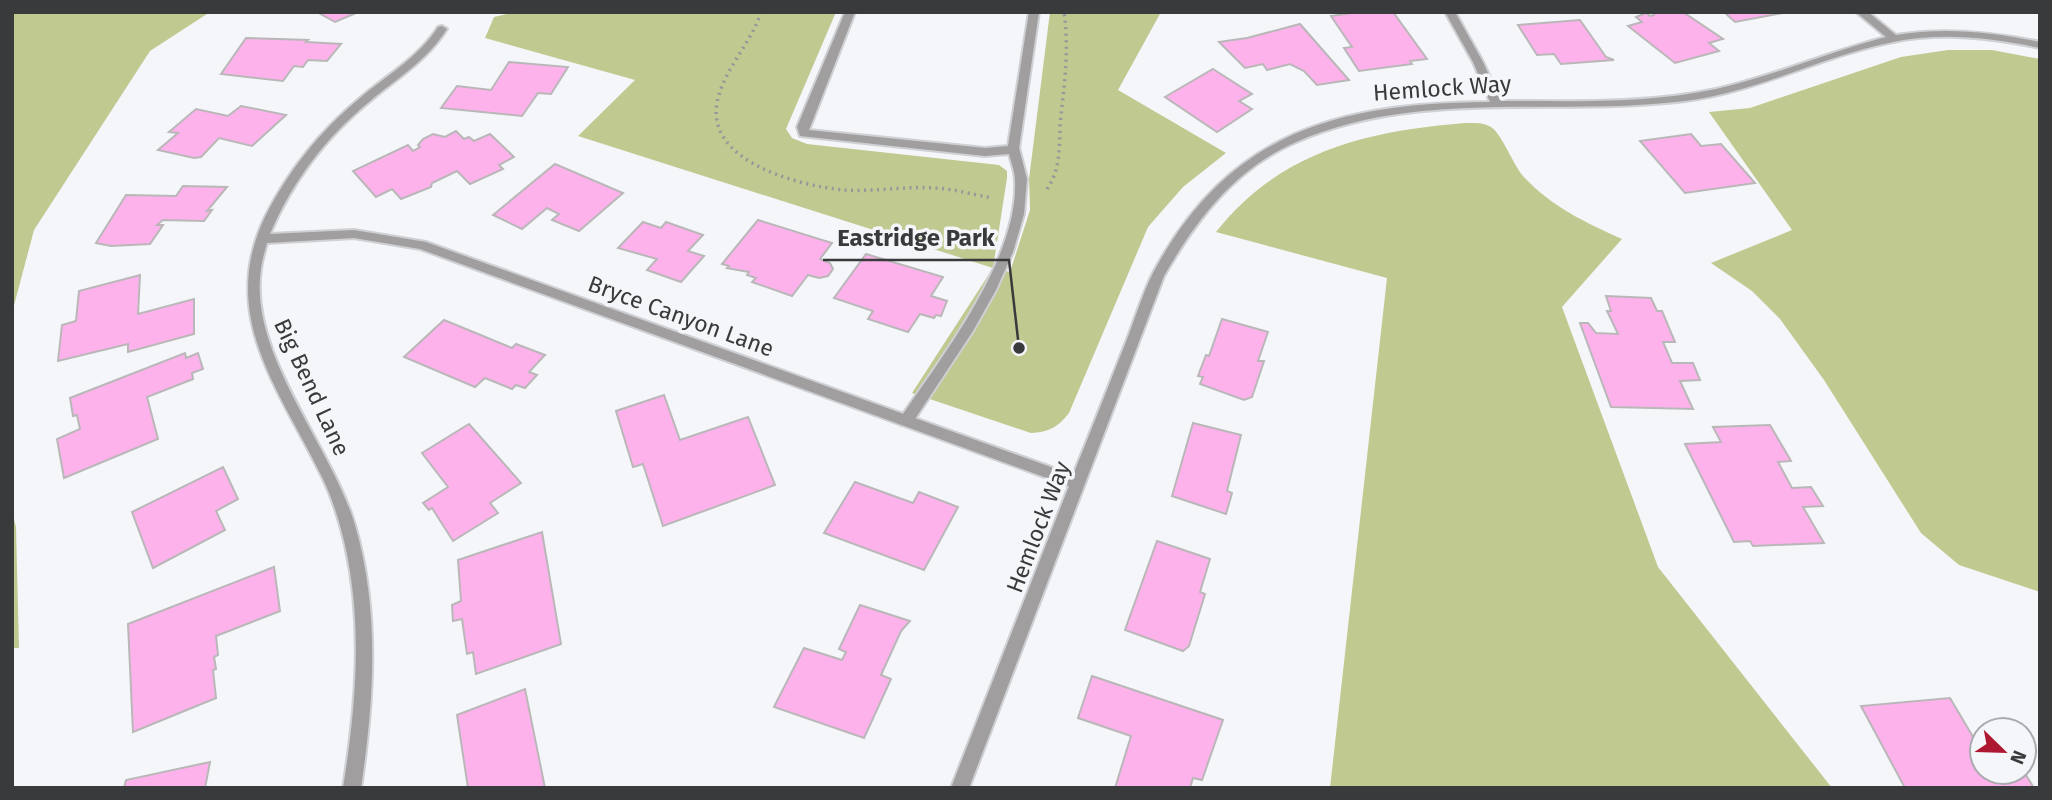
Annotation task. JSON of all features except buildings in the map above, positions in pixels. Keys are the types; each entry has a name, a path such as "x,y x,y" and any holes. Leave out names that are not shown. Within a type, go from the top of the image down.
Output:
{"street":[{"path":"850,12 803,127 804,133 985,152 1013,148"},
{"path":"906,421 996,279 1009,249 1018,203 1020,161 1013,148 1034,12"},
{"path":"1450,12 1478,62 1497,104"},
{"path":"1861,12 1894,39"},
{"name":"Big Bend Lane","path":"352,788 365,676 363,616 357,566 332,484 263,342 254,311 252,282 262,239 288,185 310,153 365,99 426,51 442,29"},
{"name":"Hemlock Way","path":"960,788 1158,276 1175,241 1197,209 1222,185 1284,141 1360,115 1403,108 1646,101 1707,94 1745,87 1894,39 1962,34 2040,45"},
{"name":"Bryce Canyon Lane","path":"262,239 354,234 422,245 1077,483"}],"path":[{"path":"1018,203 1038,196 1050,186 1058,167 1061,116 1069,77 1069,30 1064,12"}],"green space":[{"path":"12,12 210,12 150,51 34,230 12,313"},
{"path":"515,12 836,12 786,129 792,138 807,144 999,165 1007,171 1007,178 993,268 578,136 635,80 485,38 494,17"},
{"path":"1050,12 1161,12 1118,90 1226,153 1183,187 1148,227 1069,413 1048,430 1031,433 912,393 993,268 1010,272 1030,210 1029,179"},
{"path":"1948,50 1992,50 2040,59 2040,592 1959,565 1921,533 1824,380 1780,319 1752,291 1711,263 1792,230 1709,112 1750,108 1901,57"},
{"path":"1465,123 1491,127 1519,171 1534,187 1569,213 1622,239 1562,307 1658,567 1832,788 1330,788 1387,278 1216,232 1241,204 1268,182 1297,164 1328,150 1394,132"},
{"path":"12,511 16,527 19,648 12,648"}],"place":[{"name":"Eastridge Park","path":"1019,348"}]}
